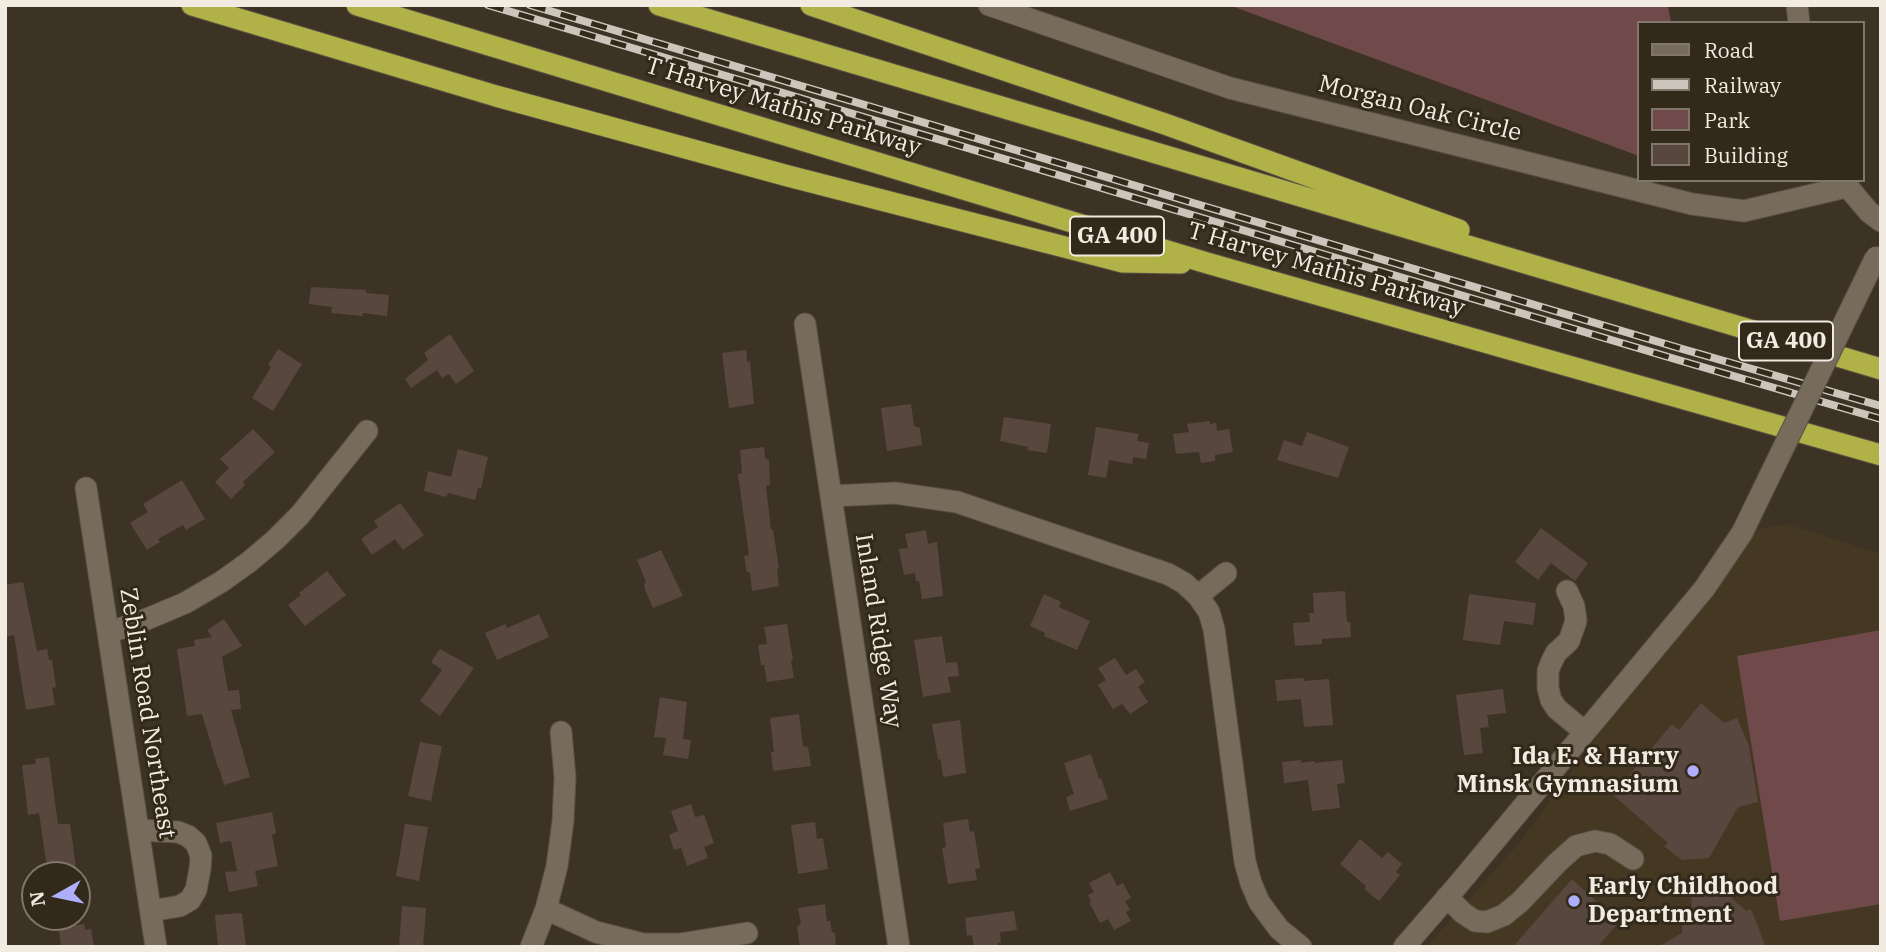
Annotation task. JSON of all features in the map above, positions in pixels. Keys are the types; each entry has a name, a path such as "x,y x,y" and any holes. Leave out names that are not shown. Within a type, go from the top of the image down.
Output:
{"highway":[{"path":"192,5 587,122 1123,262 1207,263"},
{"name":"T Harvey Mathis Parkway","path":"357,5 1207,263 1881,455"},
{"name":"GA 400","path":"659,5 1881,369"},
{"path":"811,5 1165,124 1691,313"}],"street":[{"name":"Morgan Oak Circle","path":"989,5 1230,88 1692,204 1744,211 1844,184"},
{"path":"1844,184 1869,212 1881,221"},
{"path":"1404,947 1704,589 1742,533 1878,254"},
{"name":"Inland Ridge Way","path":"805,324 899,947"},
{"path":"108,633 185,603 249,562 300,516 367,431"},
{"name":"Zeblin Road Northeast","path":"86,488 156,947"},
{"path":"831,496 895,493 957,502 1168,574 1184,583 1198,596 1209,612 1214,629 1245,862 1251,883 1259,902 1279,929 1301,947"},
{"path":"1198,596 1226,573"},
{"path":"1567,592 1574,606 1576,621 1569,641 1556,653 1551,663 1548,688 1557,709 1586,732"},
{"path":"531,947 546,909 557,866 565,777 561,732"},
{"path":"138,830 178,832 188,836 196,843 201,856 196,890 190,900 180,906 150,911"},
{"path":"1447,897 1475,921 1487,922 1504,915 1520,902 1576,846 1595,841 1610,844 1633,859"},
{"path":"546,909 596,932 643,944 680,944 747,933"}],"shaded area":[{"path":"1786,524 1881,554 1881,947 1426,947 1521,841 1742,533"}],"green space":[{"path":"1229,5 1668,5 1671,21 1638,21 1638,156"},
{"path":"1881,630 1881,904 1780,921 1737,656"}],"building":[{"path":"311,287 366,290 366,293 389,295 387,316 331,313 332,307 309,304"},
{"path":"450,334 474,371 456,384 449,374 442,378 437,370 411,388 405,379 428,360 424,353"},
{"path":"278,349 302,364 273,411 252,398 271,367 268,365"},
{"path":"746,350 747,362 750,361 754,404 729,408 722,353"},
{"path":"911,404 914,426 920,428 922,445 887,451 881,408"},
{"path":"1004,417 1051,424 1047,453 1000,441"},
{"path":"1209,421 1210,424 1216,423 1217,431 1229,429 1233,452 1215,455 1215,461 1201,463 1199,452 1176,454 1173,434 1189,432 1187,424"},
{"path":"1096,427 1139,434 1137,441 1149,443 1146,459 1133,457 1132,464 1109,460 1106,478 1088,475"},
{"path":"253,429 275,452 243,482 245,485 231,499 215,482 229,468 220,459"},
{"path":"1307,432 1349,447 1338,478 1277,460 1284,440 1302,446"},
{"path":"764,447 765,458 769,460 770,485 766,486 779,568 779,586 752,591 744,556 749,555 738,474 742,473 740,450"},
{"path":"458,449 488,457 481,488 478,488 475,500 448,493 446,497 424,491 428,471 451,477"},
{"path":"182,480 205,519 186,530 183,525 158,539 160,542 147,550 130,523 148,512 143,504"},
{"path":"400,503 424,535 403,550 395,539 372,555 361,539 378,527 374,521"},
{"path":"1541,528 1588,563 1575,581 1551,563 1538,580 1515,562"},
{"path":"926,530 928,544 937,542 943,596 922,599 915,573 904,575 899,549 908,548 905,534"},
{"path":"661,550 683,596 653,608 637,560"},
{"path":"327,571 346,595 305,626 288,605"},
{"path":"23,582 37,651 47,649 49,660 52,660 56,687 52,688 55,705 26,710 14,635 5,637 5,585"},
{"path":"1345,591 1351,637 1322,639 1322,644 1295,646 1293,623 1310,622 1309,613 1314,613 1313,593"},
{"path":"1044,594 1061,602 1059,607 1090,621 1077,650 1044,636 1045,633 1030,626"},
{"path":"1469,594 1536,603 1533,625 1504,621 1500,645 1463,640"},
{"path":"539,614 549,637 497,660 485,633 505,624 507,628"},
{"path":"224,619 242,646 222,657 228,691 239,690 241,709 231,710 250,777 224,785 202,714 187,716 177,649 195,646 194,640 212,637 207,630"},
{"path":"787,624 794,678 767,682 758,645 767,644 764,627"},
{"path":"942,636 946,663 957,662 959,676 948,677 951,692 923,697 914,640"},
{"path":"440,649 474,668 440,716 420,701 442,670 431,662"},
{"path":"1115,658 1126,675 1136,669 1145,682 1138,687 1148,702 1130,714 1122,704 1113,709 1098,685 1106,680 1098,668"},
{"path":"1304,678 1304,681 1329,679 1333,725 1304,727 1301,699 1277,701 1275,680"},
{"path":"1503,689 1506,713 1487,715 1489,727 1480,728 1483,753 1464,755 1456,695"},
{"path":"660,697 687,702 683,739 691,740 688,759 663,755 666,738 654,737"},
{"name":"Ida E. & Harry Minsk Gymnasium","path":"1701,703 1724,723 1737,718 1749,746 1758,802 1738,807 1709,858 1682,860 1664,846 1668,843 1613,795 1672,724 1679,730"},
{"path":"799,714 803,746 808,747 811,766 773,771 770,718"},
{"path":"960,720 966,773 943,777 932,724"},
{"path":"420,742 442,746 431,801 408,796"},
{"path":"1091,754 1108,799 1070,811 1066,797 1074,794 1064,763"},
{"path":"49,757 58,824 70,824 75,861 46,861 39,813 28,815 22,765 36,764 35,759"},
{"path":"1301,760 1301,763 1315,763 1342,760 1345,783 1337,784 1340,808 1312,811 1308,780 1284,783 1282,762"},
{"path":"691,804 695,817 704,815 714,843 704,847 708,858 687,866 681,848 674,850 669,835 678,831 671,811"},
{"path":"272,812 276,833 272,835 278,866 255,871 258,886 229,892 225,872 237,871 231,841 220,843 216,823"},
{"path":"968,819 970,832 974,831 980,868 975,869 977,880 948,884 942,848 946,847 943,823"},
{"path":"815,822 817,839 823,838 828,869 798,874 791,825"},
{"path":"405,824 428,827 419,881 396,876"},
{"path":"1360,839 1382,858 1388,852 1402,864 1396,872 1400,875 1379,901 1340,864"},
{"path":"1110,872 1117,886 1123,883 1131,898 1125,901 1130,910 1126,912 1131,921 1114,930 1108,919 1100,923 1088,895 1094,892 1089,883"},
{"name":"Early Childhood Department","path":"1572,879 1619,922 1597,947 1513,947"},
{"path":"1692,888 1723,890 1746,911 1751,909 1766,947 1658,947 1682,933 1682,912 1691,912"},
{"path":"825,904 827,921 830,921 832,932 835,933 836,947 800,947 797,927 801,924 798,908"},
{"path":"402,906 426,908 423,947 399,947"},
{"path":"1014,911 1017,930 1000,932 1001,943 998,943 998,947 974,947 972,935 967,936 965,918"},
{"path":"242,913 246,947 218,947 215,915"},
{"path":"91,929 94,947 61,947 59,931"}],"railway":[{"path":"488,5 1881,419"},
{"path":"530,5 1881,406"}],"place":[{"name":"Ida E. & Harry Minsk Gymnasium","path":"1693,771"},
{"name":"Early Childhood Department","path":"1574,901"}]}
